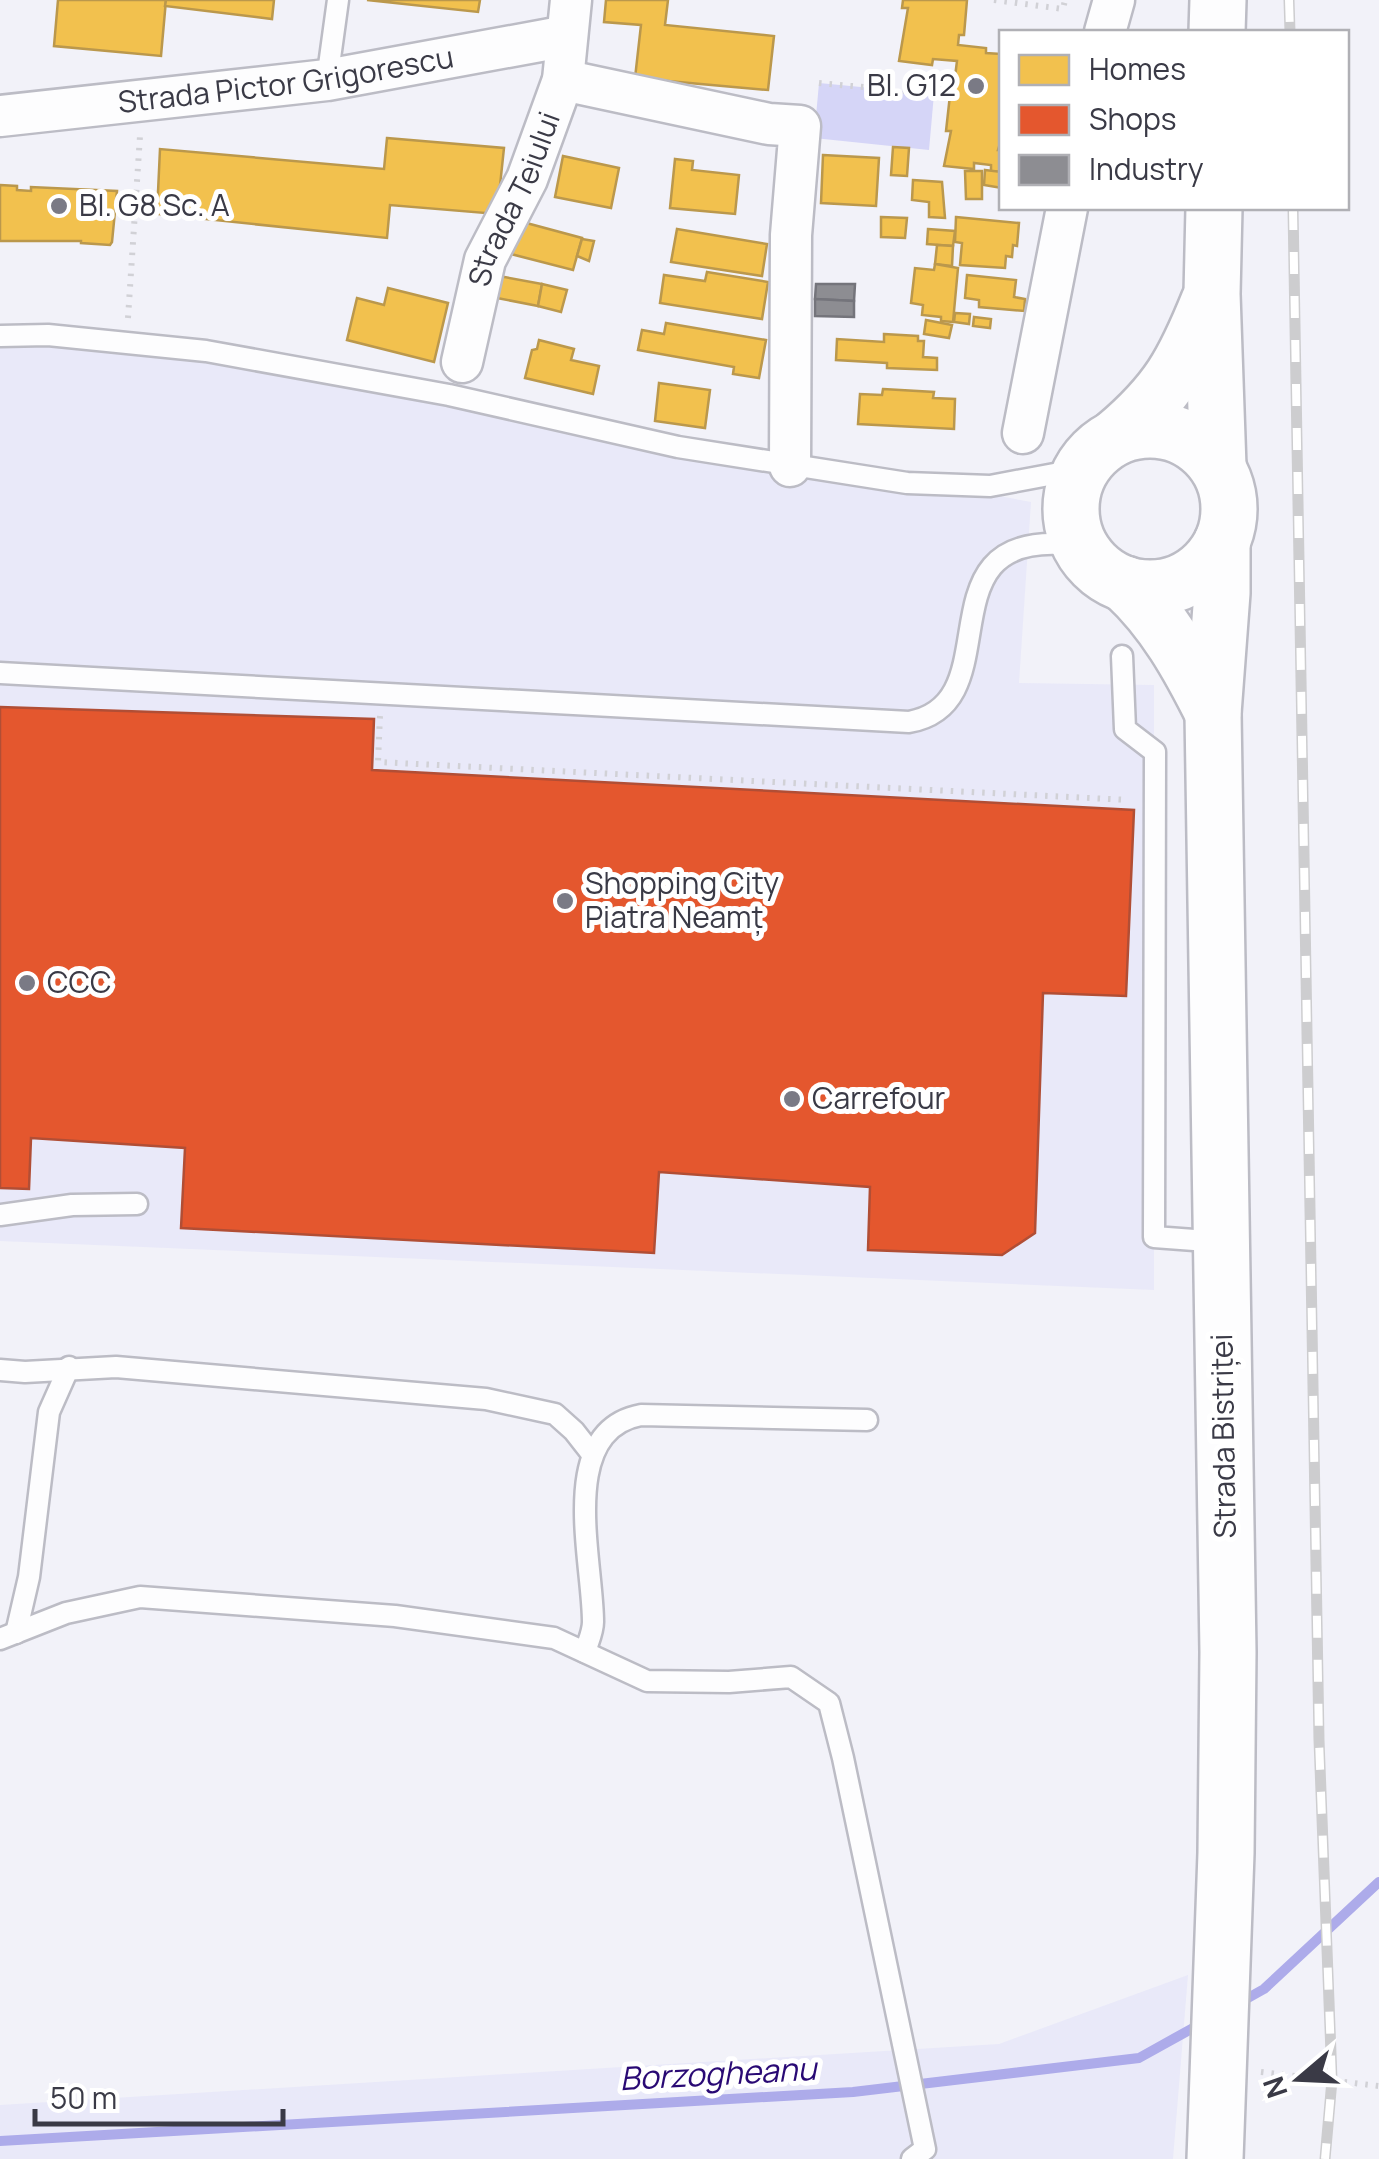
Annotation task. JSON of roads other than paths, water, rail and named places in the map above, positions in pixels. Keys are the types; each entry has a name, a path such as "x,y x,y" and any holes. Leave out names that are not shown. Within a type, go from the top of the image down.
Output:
{"main road":[{"path":"1217,30 1218,0"},
{"path":"1214,210 1212,294 1218,467"},
{"path":"1098,453 1138,430 1172,433 1203,449 1218,467 1228,491 1229,517 1222,542 1209,561 1182,581 1148,588 1107,576 1080,546 1072,521 1072,494 1098,453 1151,407 1170,380 1189,351 1212,294"},
{"name":"Strada Bistriței","path":"1215,2159 1228,1652 1213,712 1222,542"},
{"name":"Strada Bistriței","path":"1125,584 1150,607 1190,666 1213,712"}],"street":[{"path":"1106,30 1114,0"},
{"name":"Strada Pictor Grigorescu","path":"0,116 327,80 569,18"},
{"name":"Strada Teiului","path":"462,362 486,260 528,179 563,80 569,18"},
{"path":"563,80 769,124 800,126 791,236 790,466"},
{"path":"1023,432 1067,210"}],"lane":[{"path":"327,80 338,0"},
{"path":"0,336 127,341 369,378 678,448 907,483 990,486 1098,453"},
{"path":"0,673 909,722 928,718 942,708 959,684 973,616 993,562 1017,548 1046,541 1080,546"},
{"path":"1122,656 1125,729 1154,752 1154,1238 1222,1242"},
{"path":"0,1215 72,1205 137,1204"},
{"path":"8,1636 29,1578 49,1412 69,1368"},
{"path":"0,1370 136,1368 486,1399 555,1414 592,1454"},
{"path":"585,1652 593,1626 586,1492 592,1454 602,1433 621,1419 641,1415 868,1420"},
{"path":"8,1636 66,1613 140,1597 395,1616 554,1638 647,1680 729,1682 791,1677 828,1702 907,2054 918,2154"}],"waterway":[{"name":"Borzogheanu","path":"1239,2003 1264,1989 1379,1882"},
{"name":"Borzogheanu","path":"0,2141 853,2092 1139,2058 1202,2023"}],"railway":[{"path":"1289,0 1290,30"},
{"path":"1293,210 1319,1740 1332,2080 1325,2159"}],"place":[{"name":"Bl. G12","path":"976,86"},
{"name":"Bl. G8 Sc. A","path":"59,206"},
{"name":"Shopping City Piatra Neamț","path":"565,901"},
{"name":"CCC","path":"27,983"},
{"name":"Carrefour","path":"792,1099"}]}
